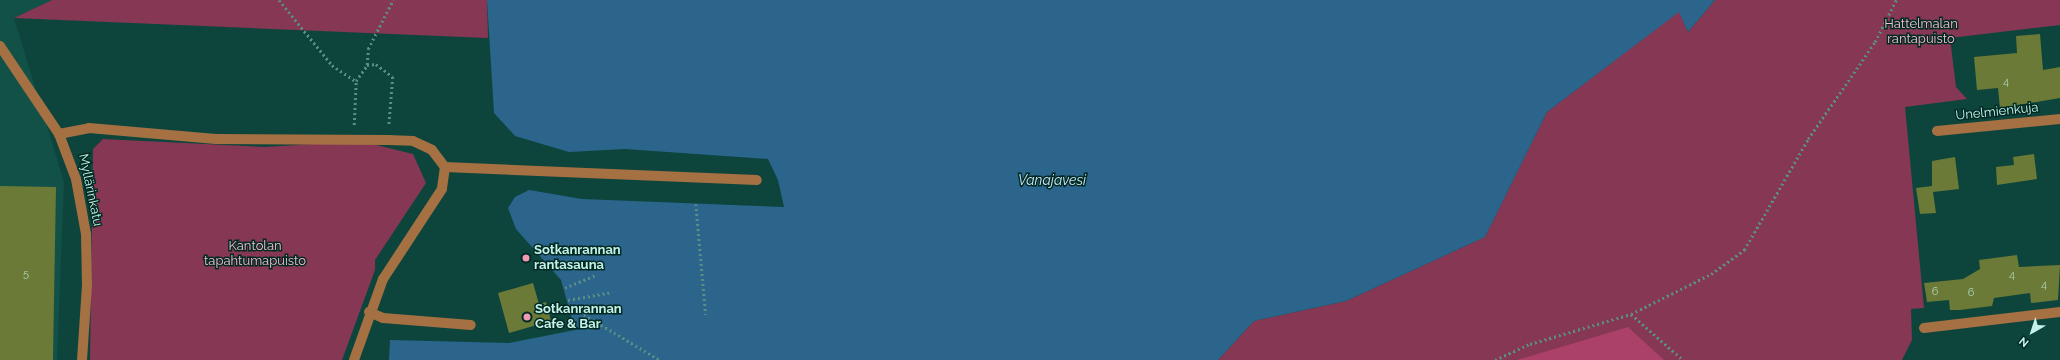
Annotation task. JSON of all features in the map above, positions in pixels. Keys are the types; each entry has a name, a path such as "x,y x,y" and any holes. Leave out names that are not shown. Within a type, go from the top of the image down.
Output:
{"street":[{"name":"Myllärinkatu","path":"0,46 58,134 76,179 86,234 87,285 82,360"},
{"name":"Unelmienkuja","path":"1938,131 2060,119"},
{"path":"58,134 88,128 216,139 413,141 432,150 445,167 442,189 383,279 369,312 354,360"},
{"path":"445,167 757,180"},
{"path":"369,312 383,318 471,324"},
{"path":"1924,328 2060,312"}],"path":[{"path":"279,0 332,65 356,81"},
{"path":"354,140 356,81 367,65 368,50 393,0"},
{"path":"1495,360 1537,342 1631,314 1711,274 1744,250 1808,139 1875,42 1896,0"},
{"path":"367,65 376,64 392,77 388,140"},
{"path":"696,204 706,315"},
{"path":"565,288 596,275"},
{"path":"568,300 612,292"},
{"path":"571,307 660,360"},
{"path":"1631,314 1683,360"}],"shaded area":[{"path":"0,0 52,0 14,18 64,182 57,360 0,360"},
{"path":"1628,327 1664,360 1517,360"}],"green space":[{"path":"52,0 487,0 488,38 14,18"},
{"name":"Hattelmalan rantapuisto","path":"1715,0 2060,0 2060,25 1950,38 1956,87 1967,99 1905,107 1924,308 1911,309 1912,340 1902,360 1218,360 1254,321 1346,301 1485,237 1547,112 1679,11 1688,32"},
{"name":"Kantolan tapahtumapuisto","path":"103,139 265,147 360,141 413,154 426,183 375,260 375,270 342,360 90,360 93,149"}],"water":[{"name":"Vanajavesi","path":"487,0 1715,0 1688,32 1679,12 1547,112 1485,237 1346,301 1254,321 1218,360 389,360 390,340 509,343 575,330 561,280 516,229 508,208 515,197 529,190 582,199 784,207 778,180 768,159 625,149 569,152 515,136 494,113"}],"building":[{"path":"2040,34 2043,70 2060,67 2060,98 2000,108 1998,88 1977,90 1974,57 2017,53 2016,36"},
{"path":"2034,154 2037,179 1997,185 1996,167 2014,165 2013,157"},
{"path":"1955,157 1959,189 1933,192 1936,213 1920,214 1916,188 1932,186 1932,161"},
{"path":"0,186 56,187 53,360 0,360"},
{"path":"2017,255 2019,267 2060,265 2058,300 2031,303 2030,293 1994,298 1992,306 1960,310 1950,310 1949,300 1927,302 1924,283 1963,279 1980,269 1979,260"},
{"path":"533,283 539,304 546,302 551,321 509,333 498,293"}],"place":[{"name":"Sotkanrannan rantasauna","path":"526,258"},
{"name":"Sotkanrannan Cafe & Bar","path":"527,317"}]}
